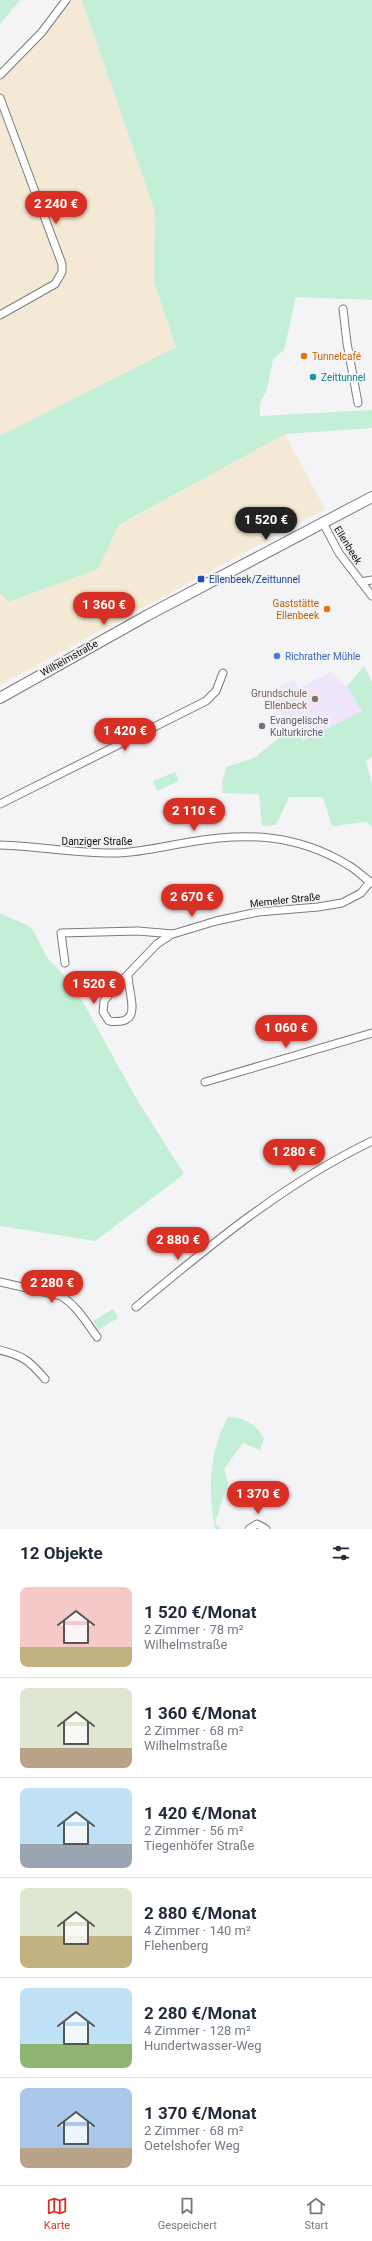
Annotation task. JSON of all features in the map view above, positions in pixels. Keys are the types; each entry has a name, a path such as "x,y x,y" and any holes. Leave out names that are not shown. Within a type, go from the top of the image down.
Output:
{"main road":[{"name":"Wilhelmstraße","path":"0,698 148,615 372,497"}],"street":[{"path":"0,75 42,32 66,0"},
{"path":"0,98 62,264 62,272 55,284 0,315"},
{"path":"343,309 347,343 358,403"},
{"name":"Ellenbeek","path":"323,524 339,553 372,596"},
{"path":"360,582 372,580"},
{"path":"0,804 206,701 216,691 223,673"},
{"name":"Danziger Straße","path":"0,845 85,853 119,853 228,836 268,836 323,851 349,865 371,883"},
{"name":"Memeler Straße","path":"128,976 129,992 133,1011 130,1018 121,1023 109,1021 103,1012 104,1001 157,944 172,934 216,921 258,912 318,907 342,903 361,893 371,883"},
{"name":"Memeler Straße","path":"65,963 61,932 138,931 172,934"},
{"path":"205,1082 372,1033"},
{"path":"136,1307 259,1209 336,1158 372,1141"},
{"path":"0,1282 61,1296 74,1305 97,1337"},
{"path":"0,1350 20,1355 27,1360 45,1379"},
{"path":"249,1529 257,1524 266,1529"}],"shaded area":[{"path":"70,0 82,0 155,212 154,282 176,347 0,436 0,81 44,33"},
{"path":"285,434 325,509 0,685 0,593 8,602 98,569 119,526"},
{"name":"Grundschule Ellenbeck","path":"330,672 347,686 362,711 303,741 276,707 274,690 294,680 299,688"}],"green space":[{"path":"0,0 20,0 0,24"},
{"path":"82,0 372,0 372,300 296,297 284,350 273,359 267,390 260,403 260,416 372,410 372,428 285,434 119,525 98,569 8,602 0,593 0,436 176,347 154,282 155,212"},
{"path":"364,666 372,682 372,757 366,761 372,785 372,826 367,822 332,826 323,797 289,797 276,825 262,826 259,794 222,793 222,784 226,767 254,758 292,728 303,741 362,711 347,686"},
{"path":"175,772 179,781 157,791 153,781"},
{"path":"0,913 31,927 48,959 74,986 136,1098 184,1174 95,1241 0,1226"},
{"path":"113,1309 118,1318 98,1330 93,1321"},
{"path":"228,1417 249,1422 264,1438 260,1450 243,1443 224,1469 228,1482 215,1523 222,1529 215,1529 211,1500 212,1471 217,1443"}],"place":[{"name":"Tunnelcafé","path":"304,356"},
{"name":"Zeittunnel","path":"313,377"},
{"name":"Ellenbeek/Zeittunnel","path":"201,579"},
{"name":"Gaststätte Ellenbeek","path":"327,609"},
{"name":"Richrather Mühle","path":"277,656"},
{"name":"Grundschule Ellenbeck","path":"315,699"},
{"name":"Evangelische Kulturkirche","path":"262,726"}]}
